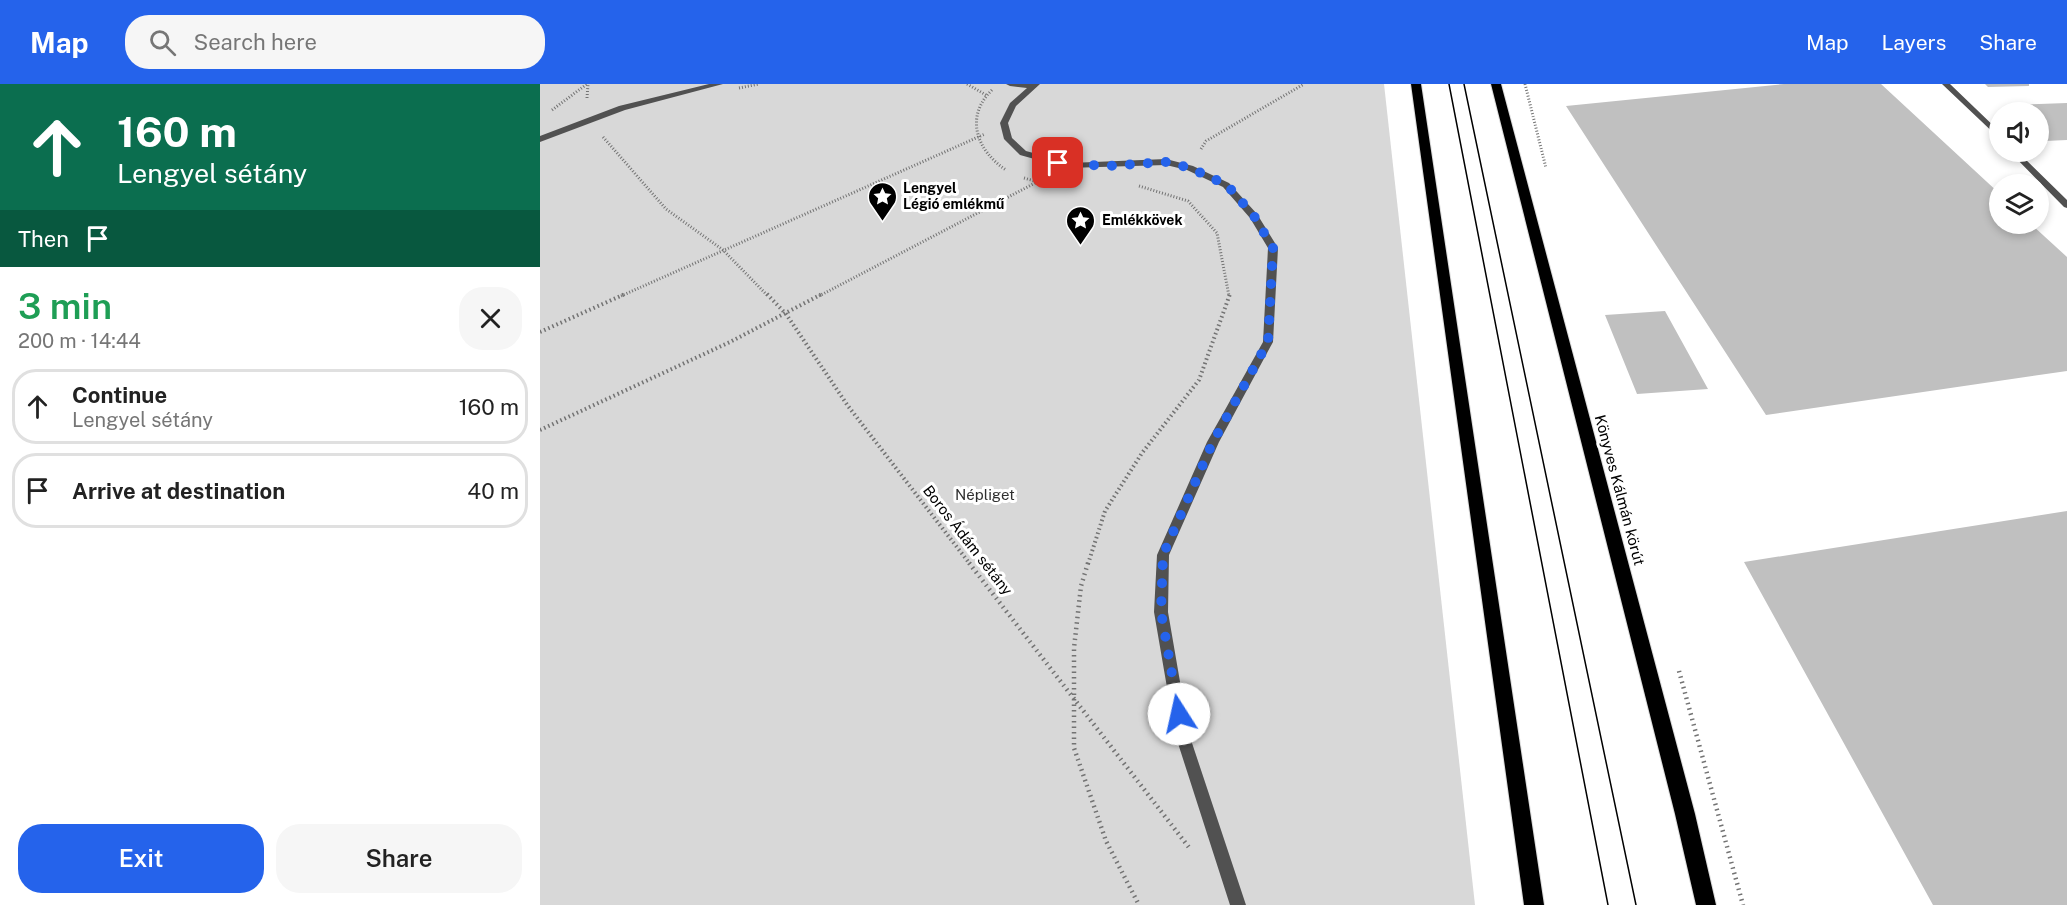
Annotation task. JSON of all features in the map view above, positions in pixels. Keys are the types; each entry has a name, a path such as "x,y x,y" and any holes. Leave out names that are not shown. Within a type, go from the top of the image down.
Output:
{"main road":[{"path":"1416,84 1534,905"},
{"name":"Könyves Kálmán körút","path":"1496,84 1685,814 1706,905"}],"lane":[{"path":"540,140 662,97 719,84"},
{"path":"1010,84 1035,85"},
{"path":"1946,84 1989,126"},
{"path":"1035,85 1013,105 1004,123 1008,140 1023,153 1070,166 1166,162 1190,168 1227,185 1254,216 1273,248 1268,342 1213,442 1163,555 1161,612 1182,734 1238,905"},
{"path":"2024,162 2067,205"}],"path":[{"path":"550,111 588,84"},
{"path":"967,84 986,95"},
{"path":"999,84 986,95 975,120 977,139 985,154 998,165 1036,182 1047,184"},
{"path":"1190,168 1206,141 1304,84"},
{"name":"Boros Ádám sétány","path":"586,122 594,127 666,209 723,250 786,314 848,406 990,586 1074,700 1198,858"},
{"path":"540,332 977,139 1004,123"},
{"path":"540,430 786,314 1070,166"},
{"path":"1132,183 1188,201 1217,233 1230,294 1199,380 1143,453 1105,511 1081,586 1074,648 1074,748 1106,841 1139,905"}],"green space":[{"name":"Népliget","path":"540,84 1384,84 1475,905 540,905"}],"building":[{"path":"1784,84 1881,84 1989,184 1989,234 2042,234 2067,257 2067,371 1766,415 1566,106"},
{"path":"1985,84 2029,84 2029,86 1988,87"},
{"path":"2067,103 2067,140 2049,141 2049,104"},
{"path":"1665,311 1708,389 1637,394 1605,315"},
{"path":"2067,511 2067,905 1933,905 1744,562"}],"tram line":[{"path":"1449,84 1608,905"},
{"path":"1464,84 1636,905"}],"place":[{"name":"Lengyel Légió emlékmű","path":"882,222"},
{"name":"Emlékkövek","path":"1081,246"}],"route":[{"path":"1058,163 1070,166 1108,166 1166,162 1190,168 1227,185 1254,216 1273,248 1268,342 1213,442 1163,555 1161,612 1179,714"}]}
